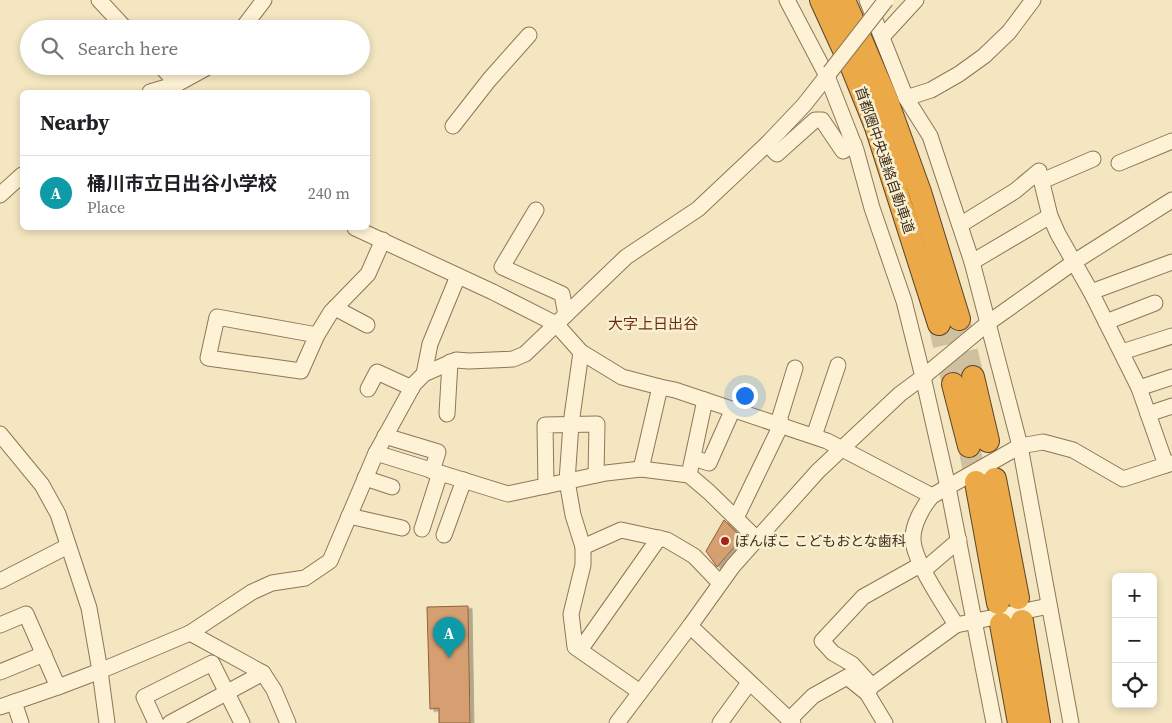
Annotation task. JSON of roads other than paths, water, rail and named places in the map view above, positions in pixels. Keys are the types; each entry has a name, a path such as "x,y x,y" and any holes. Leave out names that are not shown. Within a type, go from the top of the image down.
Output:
{"highway":[{"name":"首都圏中央連絡自動車道","path":"821,0 853,70 876,127 949,322 920,192 886,98 844,0"},
{"path":"963,380 978,444"},
{"path":"985,481 1010,612 1039,723"},
{"path":"1010,612 1019,723"}],"street":[{"path":"99,0 118,20"},
{"path":"249,20 264,0"},
{"path":"787,0 828,74 854,144 872,208 904,301 948,486 994,723"},
{"path":"867,0 906,98 930,136 972,262 1020,446 1071,723"},
{"path":"21,723 7,705 58,688 190,633 252,592 272,583 305,578 330,561 376,453 414,384 424,374 456,360 513,359 525,354 626,257 698,209 767,144 804,105 886,0"},
{"path":"882,37 916,0"},
{"path":"906,98 931,90 959,74 984,56 1009,32 1033,0"},
{"path":"453,126 489,80 529,35"},
{"path":"169,75 177,84"},
{"path":"157,90 177,84 194,75"},
{"path":"767,144 777,154 815,120 822,120 843,150 854,144"},
{"path":"1119,163 1172,141"},
{"path":"1042,181 1093,159"},
{"path":"956,625 922,568 915,551 913,538 916,526 925,504 932,496 1020,446 1043,442 1074,450 1123,479 1169,464 1148,414 1140,388 1050,216 1039,171 1015,191 960,225"},
{"path":"0,195 20,177"},
{"path":"617,723 733,566 818,471 842,448 900,394 988,323 1074,262 1172,200"},
{"path":"536,210 502,268 562,294 561,320 581,352 622,377 676,390 827,440 932,496"},
{"path":"972,262 1050,216"},
{"path":"360,230 493,292 561,320"},
{"path":"317,335 217,317 208,358 301,371 317,335 331,312 368,274 383,240"},
{"path":"1091,292 1172,262"},
{"path":"424,374 430,344 458,276"},
{"path":"1106,322 1155,303"},
{"path":"335,308 367,325"},
{"path":"1122,352 1172,336"},
{"path":"581,352 571,424 567,481 572,515 583,547 583,565 571,614 575,647 640,692"},
{"path":"447,414 450,362"},
{"path":"814,436 838,365"},
{"path":"736,518 781,425 780,417 795,368"},
{"path":"368,389 377,372 412,388"},
{"path":"1140,388 1172,377"},
{"path":"641,469 660,387"},
{"path":"690,475 705,400"},
{"path":"1148,414 1172,406"},
{"path":"693,458 709,463 733,409"},
{"path":"546,486 545,425 597,424 596,475"},
{"path":"0,434 42,485 58,514 89,608 107,723"},
{"path":"385,436 438,452 436,472 422,530"},
{"path":"376,453 508,494 596,475 641,469 690,475 757,539"},
{"path":"365,478 392,487"},
{"path":"444,535 464,480"},
{"path":"349,516 402,528"},
{"path":"583,547 621,530 667,540 694,556 720,583"},
{"path":"580,650 659,538"},
{"path":"885,723 870,690 852,664 833,653 822,641 862,598 922,568 958,540"},
{"path":"0,581 68,546"},
{"path":"870,690 956,625 1049,606"},
{"path":"0,625 26,614 58,688"},
{"path":"690,626 791,721 813,696 847,677 870,690"},
{"path":"190,633 263,673 274,690 288,723"},
{"path":"0,672 44,654"},
{"path":"156,723 144,696 212,663 242,723"},
{"path":"170,723 193,718 226,692 263,673"},
{"path":"722,722 749,682"}],"tunnel":[{"path":"959,319 973,377"},
{"path":"939,324 953,384"},
{"path":"969,446 976,482"}],"place":[{"name":"ぽんぽこ こどもおとな歯科","path":"725,541"},
{"name":"桶川市立日出谷小学校","path":"449,658"}],"district":[{"name":"大字上日出谷","path":"653,323"}]}
